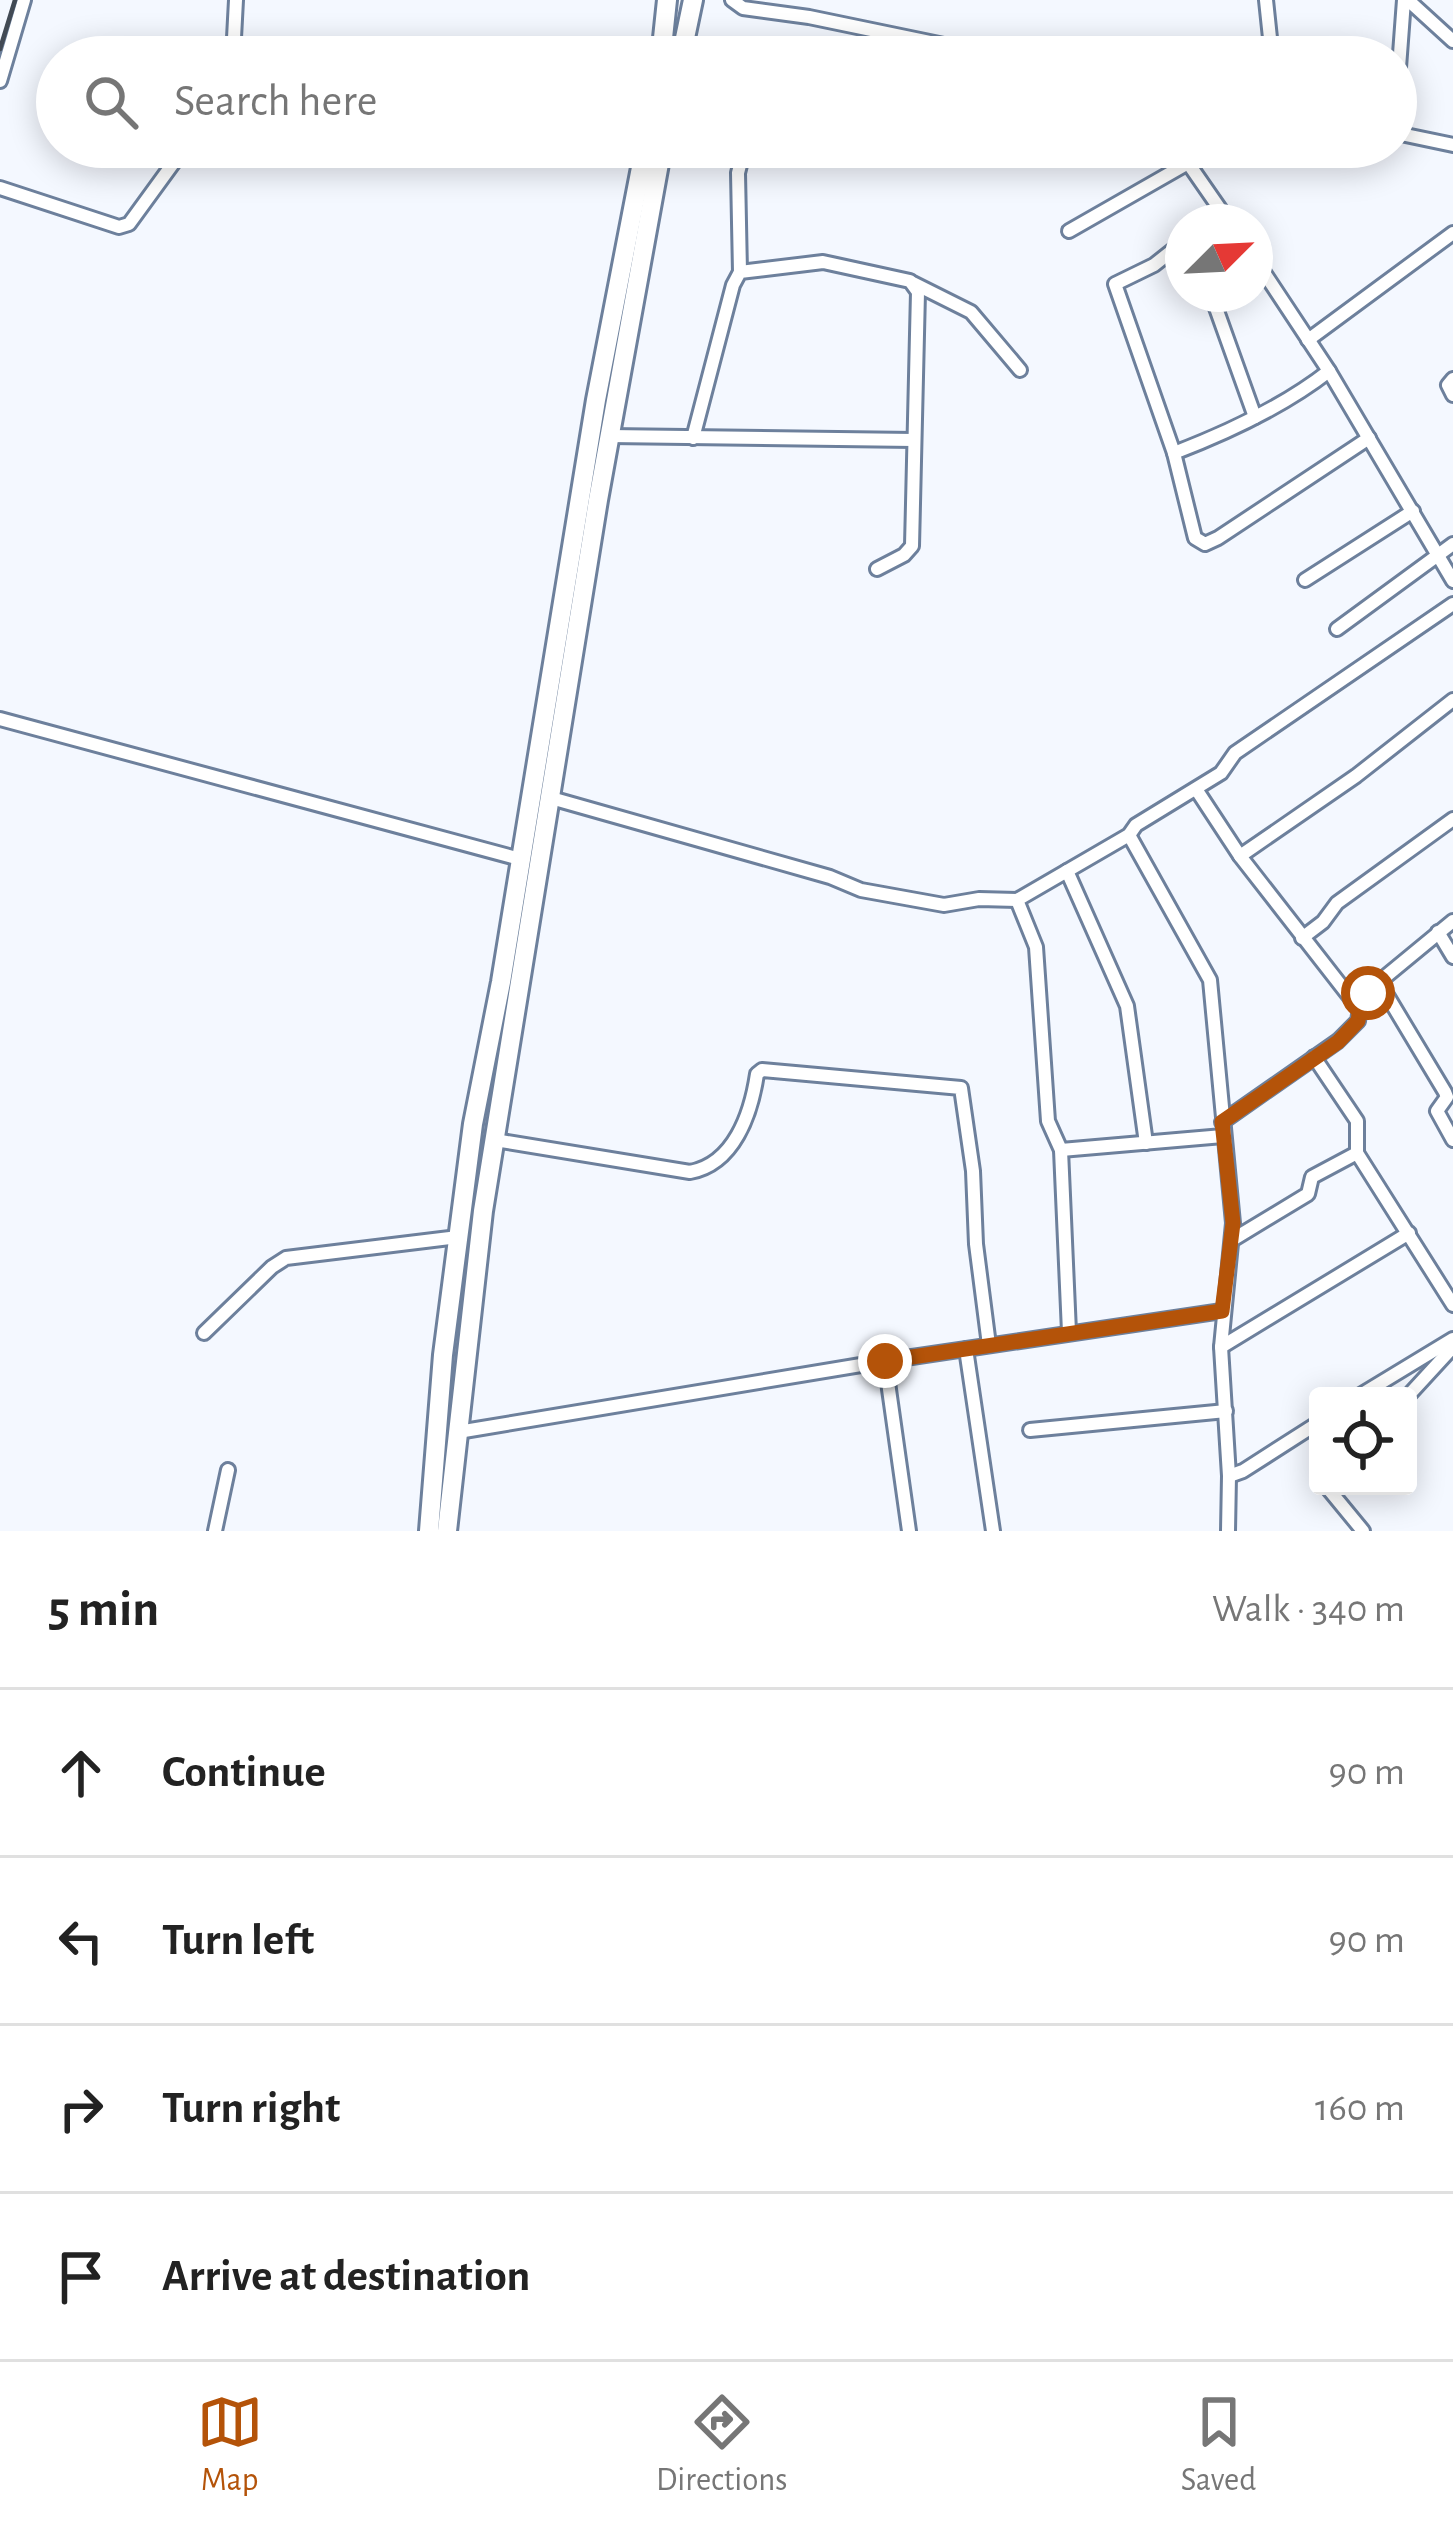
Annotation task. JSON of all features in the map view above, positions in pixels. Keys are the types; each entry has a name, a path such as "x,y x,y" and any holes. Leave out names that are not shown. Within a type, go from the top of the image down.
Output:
{"main road":[{"path":"664,36 668,0"},
{"path":"685,36 693,0"},
{"path":"429,1531 443,1355 473,1124 502,982 592,424 640,168"},
{"path":"447,1531 495,1140 609,436 658,168"}],"street":[{"path":"0,81 24,0"},
{"path":"234,36 236,0"},
{"path":"732,0 743,8 901,36"},
{"path":"1266,0 1270,36"},
{"path":"1406,0 1453,41"},
{"path":"1403,36 1406,0"},
{"path":"1417,137 1453,145"},
{"path":"0,188 119,227 129,224 170,168"},
{"path":"693,438 740,272 739,168"},
{"path":"1069,231 1179,168"},
{"path":"1191,168 1212,204"},
{"path":"1308,340 1453,232"},
{"path":"1165,256 1115,284 1174,453 1195,538 1205,544 1369,438"},
{"path":"740,272 823,262 912,283 971,312 1020,370"},
{"path":"877,569 912,546 918,292 912,283"},
{"path":"1273,287 1329,371 1453,581"},
{"path":"1217,312 1255,417"},
{"path":"1174,453 1255,417 1329,371"},
{"path":"1453,379 1448,385 1453,394"},
{"path":"609,436 914,440"},
{"path":"1306,580 1413,511"},
{"path":"1337,628 1453,544"},
{"path":"550,797 861,890 944,905 1018,900 1130,835 1136,825 1221,773 1235,753 1453,604"},
{"path":"1240,856 1356,776 1453,700"},
{"path":"0,719 520,859"},
{"path":"1196,789 1240,856 1360,1010"},
{"path":"1302,938 1337,903 1453,819"},
{"path":"1130,835 1210,980 1232,1240 1220,1347 1228,1531"},
{"path":"1067,871 1127,1006 1146,1142"},
{"path":"1018,900 1036,947 1048,1121 1061,1150 1070,1332"},
{"path":"1061,1150 1222,1129 1348,1032 1361,1002 1379,982 1453,921"},
{"path":"1438,932 1453,957"},
{"path":"1379,982 1445,1092 1447,1097 1436,1111 1453,1140"},
{"path":"1314,1057 1357,1121 1358,1153 1453,1304"},
{"path":"495,1140 689,1172 716,1163 729,1150 762,1070 961,1088 988,1345"},
{"path":"1232,1240 1308,1193 1312,1177 1358,1153"},
{"path":"1220,1347 1409,1233"},
{"path":"204,1333 286,1258 458,1238"},
{"path":"458,1432 1222,1311"},
{"path":"1375,1387 1453,1343"},
{"path":"1416,1387 1453,1343"},
{"path":"966,1349 992,1531"},
{"path":"885,1361 910,1531"},
{"path":"1030,1430 1226,1412"},
{"path":"1229,1476 1243,1472 1309,1429"},
{"path":"215,1531 229,1470"},
{"path":"1333,1495 1363,1531"}],"railway":[{"path":"0,49 15,0"}],"route":[{"path":"885,1361 1222,1311 1233,1223 1222,1122 1338,1042 1358,1021 1368,993"}]}
